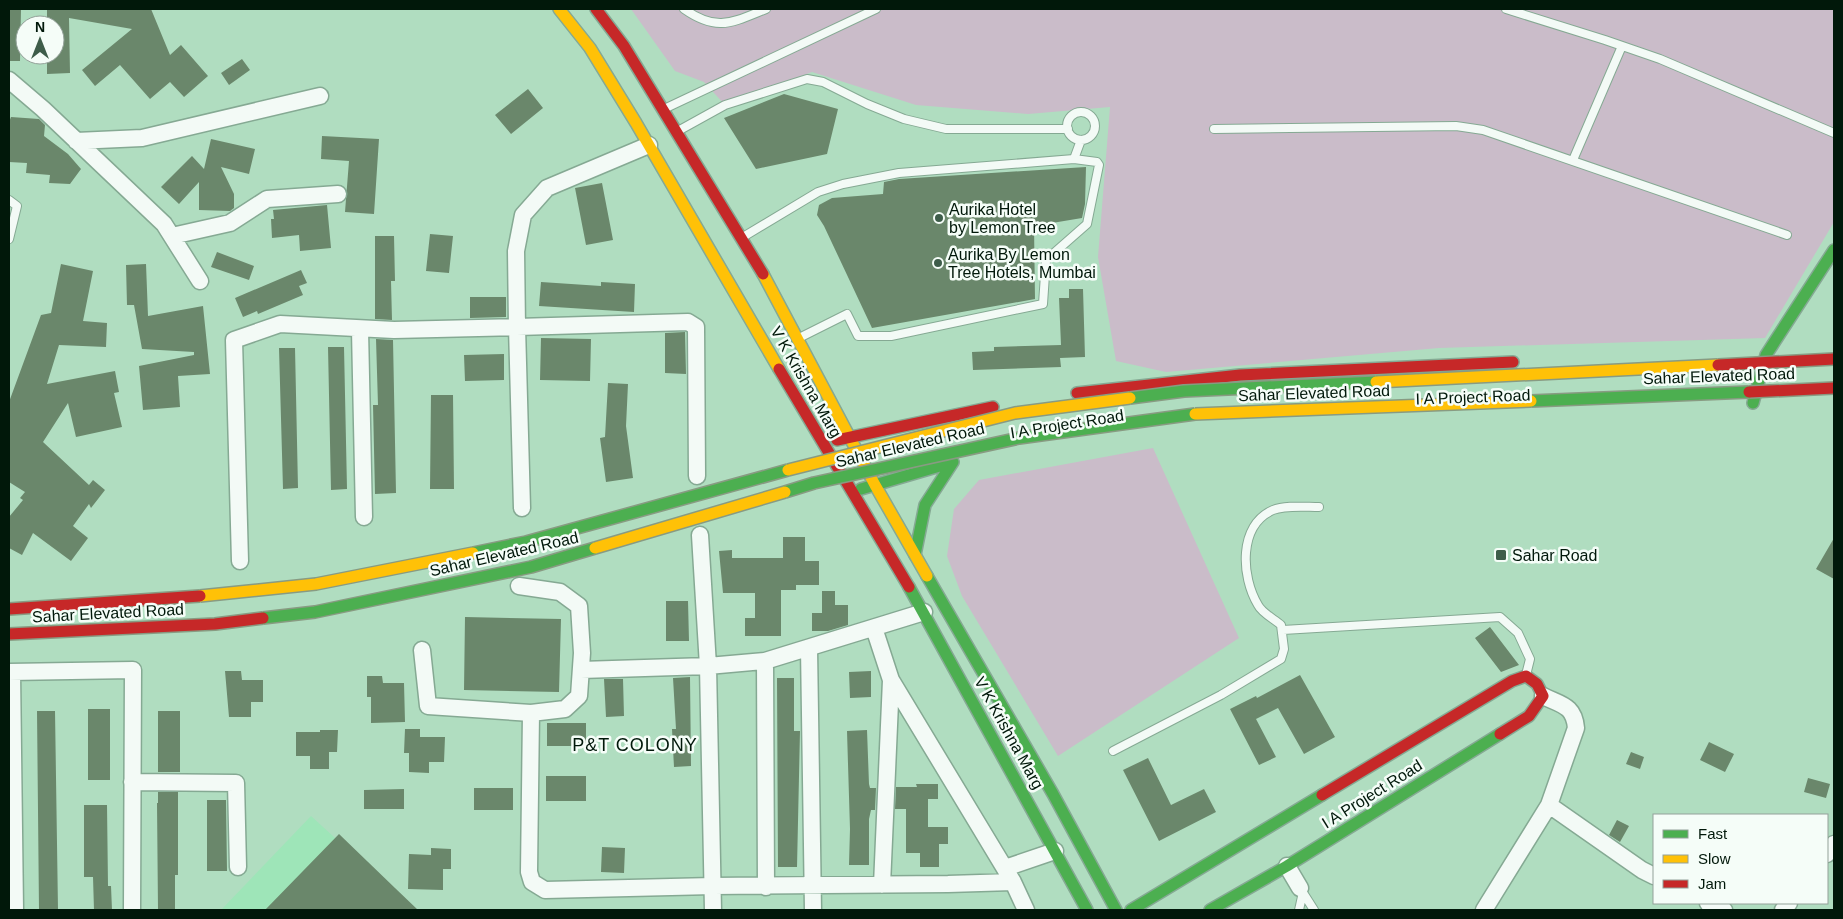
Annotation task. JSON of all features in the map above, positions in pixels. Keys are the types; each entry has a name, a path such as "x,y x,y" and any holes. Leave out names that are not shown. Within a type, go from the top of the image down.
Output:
{"main road":[{"name":"V K Krishna Marg","path":"559,9 608,49 663,110 741,238 798,338 875,485 916,556 934,608 1055,851 1087,910"},
{"name":"V K Krishna Marg","path":"596,9 608,49 649,145 824,444 850,492 934,608 1053,794 1116,910"},
{"path":"1753,403 1766,355 1834,250"},
{"path":"1555,361 1834,353"},
{"name":"Sahar Elevated Road","path":"9,609 220,595 316,584 526,542 803,466 1016,414 1184,391 1834,359"},
{"path":"824,444 851,436 1007,404 1135,384 1238,374 1526,362"},
{"name":"Sahar Elevated Road","path":"9,634 215,624 315,612 531,567 814,483 1018,438 1173,417 1834,388"},
{"name":"I A Project Road","path":"850,492 952,462 1065,438 1183,424 1834,399"},
{"path":"833,404 852,414"},
{"path":"867,421 902,425"},
{"path":"916,556 925,505 952,462"},
{"path":"1132,910 1512,681 1526,676 1537,684 1543,696"},
{"name":"I A Project Road","path":"1210,910 1287,866 1529,716 1543,696"}],"street":[{"path":"9,80 164,224 200,281"},
{"path":"76,141 142,138 320,96"},
{"path":"522,508 516,251 523,215 548,188 649,145"},
{"path":"172,236 230,223 267,199 338,194"},
{"path":"240,561 234,340 280,324 360,330 688,322 696,327 697,476"},
{"path":"360,330 364,517"},
{"path":"700,535 708,666 713,910"},
{"path":"422,650 428,706 531,713 565,709 580,696 579,606 560,592 519,586"},
{"path":"581,670 708,666 765,662 934,608"},
{"path":"874,628 891,680 1009,875 1026,910"},
{"path":"809,648 813,910"},
{"path":"765,662 766,887"},
{"path":"15,910 10,672 133,670 132,910"},
{"path":"882,885 891,680"},
{"path":"1484,910 1549,805 1576,728 1575,716 1566,706 1543,696"},
{"path":"531,713 529,872 532,882 545,890 713,886 812,887 882,885 1009,875 1055,851"},
{"path":"132,782 236,782 238,867"},
{"path":"1549,805 1642,870 1653,876"},
{"path":"1287,866 1301,890"},
{"path":"1710,904 1724,910"}],"lane":[{"path":"684,9 700,20 728,24 766,9"},
{"path":"663,110 872,9"},
{"path":"1506,9 1622,46 1834,133"},
{"path":"1573,160 1622,46"},
{"path":"677,132 725,106 806,79 823,82 867,104 904,119 946,129 1068,129"},
{"path":"1074,159 1081,140 1093,134 1095,125 1092,117 1084,113 1074,114 1068,121 1068,129 1074,137 1081,140"},
{"path":"1214,129 1456,126 1483,130 1787,235"},
{"path":"741,238 818,192 843,184 899,173 1074,159 1097,162 1099,166 1087,224 1046,260 1043,304 891,336 858,336 847,314 798,338"},
{"path":"9,200 17,206 9,239"},
{"path":"1113,750 1221,695 1281,658 1284,648 1281,625 1258,607 1251,589 1246,553 1248,535 1257,520 1275,509 1319,507"},
{"path":"1283,630 1500,617 1518,633 1530,659 1526,676"},
{"path":"1299,910 1301,890"},
{"path":"1301,890 1314,910"}],"shaded area":[{"path":"631,9 1834,9 1834,222 1765,338 1439,348 1166,372 1116,361 1098,257 1110,107 1028,114 916,105 812,72 725,105 704,82 675,71"},
{"path":"1153,448 1239,638 1058,756 962,596 947,556 954,509 979,480"},
{"path":"311,816 414,910 221,910"}],"building":[{"path":"9,9 21,9 21,15 15,15 15,61 9,61"},
{"path":"47,9 151,9 170,55 181,45 208,76 184,97 170,82 150,99 120,65 95,86 82,70 132,29 69,18 70,73 47,74 47,65 65,65 65,15 47,15"},
{"path":"242,59 250,70 229,85 221,73"},
{"path":"528,89 543,108 511,134 495,115"},
{"path":"784,94 838,109 827,154 756,169 724,118"},
{"path":"11,117 39,119 45,125 44,136 68,154 81,169 70,184 49,183 50,175 26,173 27,163 9,162 9,122"},
{"path":"322,136 379,139 374,214 345,212 349,161 321,159"},
{"path":"211,139 255,149 249,174 221,167 234,194 234,208 230,211 199,210 199,182 179,204 161,187 192,156 204,169"},
{"name":"Aurika By Lemon Tree Hotels, Mumbai","path":"1086,167 1085,204 1082,218 1034,226 1035,299 872,328 817,215 819,205 832,198 883,194 884,182 899,179"},
{"path":"602,183 613,240 586,245 575,188"},
{"path":"327,205 331,248 300,251 299,235 272,238 271,219 274,219 273,210"},
{"path":"430,234 453,236 449,273 426,271"},
{"path":"375,236 394,236 395,281 391,281 392,320 375,319"},
{"path":"217,252 254,266 249,280 211,267"},
{"path":"61,264 93,271 83,321 107,323 106,347 59,345 47,384 115,371 119,392 114,393 122,427 76,437 68,403 43,442 89,485 93,480 105,490 91,508 89,504 73,526 88,538 71,561 33,533 22,555 9,548 9,517 23,500 20,498 25,492 9,482 9,402 41,315 51,313"},
{"path":"146,264 148,316 203,306 210,374 178,376 180,407 143,410 139,366 194,355 194,352 142,349 134,305 127,305 126,265"},
{"path":"301,270 307,283 299,286 303,295 258,314 257,311 243,317 235,298"},
{"path":"541,282 601,286 601,282 635,284 634,312 539,306"},
{"path":"1069,289 1083,289 1085,357 1060,358 1061,367 973,370 972,352 994,351 994,347 1061,345 1059,298 1069,298"},
{"path":"470,297 506,297 506,317 470,318"},
{"path":"685,332 686,374 665,373 665,333"},
{"path":"541,338 591,339 590,381 540,380"},
{"path":"376,339 393,340 396,493 375,494 373,405 378,405"},
{"path":"328,347 344,347 347,489 331,490"},
{"path":"279,348 295,348 298,488 283,489"},
{"path":"504,354 504,380 465,381 464,355"},
{"path":"608,383 628,384 626,426 633,478 606,482 600,438 605,437"},
{"path":"431,395 453,395 454,489 430,489"},
{"path":"783,537 805,537 805,561 819,561 819,585 796,585 796,590 781,590 781,636 745,636 745,618 755,618 755,593 723,593 719,551 732,550 732,558 783,558"},
{"path":"1834,538 1834,579 1816,569"},
{"path":"822,591 835,591 835,605 848,605 848,625 828,631 812,631 812,613 822,613"},
{"path":"666,601 688,601 689,641 666,641"},
{"path":"465,617 561,619 559,692 464,690"},
{"path":"1490,627 1519,665 1501,672 1475,638"},
{"path":"225,671 241,671 242,680 263,680 263,702 251,702 251,717 229,717"},
{"path":"871,671 871,697 850,698 849,672"},
{"path":"1300,675 1335,737 1304,754 1278,708 1256,719 1276,757 1259,765 1230,709 1256,696 1257,698"},
{"path":"367,676 382,676 383,683 404,683 405,722 371,723 371,697 367,697"},
{"path":"690,677 691,766 674,767 672,729 676,729 673,678"},
{"path":"777,678 794,678 794,731 800,731 797,867 778,867"},
{"path":"604,679 623,679 624,716 606,717"},
{"path":"88,709 110,709 110,780 88,780"},
{"path":"37,711 55,711 58,910 39,910"},
{"path":"158,711 180,711 180,772 158,772"},
{"path":"547,723 586,723 586,746 547,746"},
{"path":"405,729 420,729 420,737 445,737 444,762 429,762 429,773 409,772 409,753 404,753"},
{"path":"320,730 338,730 337,752 329,752 329,769 310,769 310,756 296,756 296,732 320,732"},
{"path":"867,730 869,784 870,788 876,788 875,810 871,810 869,819 869,865 849,865 850,829 847,731"},
{"path":"1709,742 1734,754 1725,772 1700,760"},
{"path":"1631,752 1644,757 1640,769 1626,764"},
{"path":"1148,758 1171,805 1204,789 1216,812 1159,841 1123,770"},
{"path":"546,776 586,776 586,801 546,801"},
{"path":"1808,778 1830,784 1826,798 1804,792"},
{"path":"916,784 938,784 938,799 928,799 928,827 948,827 948,844 939,844 939,867 920,867 920,853 906,853 906,809 895,809 896,787 917,787"},
{"path":"474,788 513,788 513,810 474,810"},
{"path":"404,789 404,809 364,809 364,790"},
{"path":"158,792 178,792 178,875 175,875 175,910 158,910"},
{"path":"207,800 226,800 227,871 207,871"},
{"path":"84,805 107,805 108,886 111,886 112,910 94,910 93,877 84,877"},
{"path":"1617,820 1629,826 1620,842 1609,835"},
{"path":"339,834 395,888 418,910 265,910"},
{"path":"602,847 625,848 624,873 601,872"},
{"path":"431,848 451,849 451,869 443,869 443,890 408,889 409,854 431,855"}],"traffic: fast":[{"path":"1753,403 1766,355 1834,250"},
{"path":"1130,398 1184,391 1376,382"},
{"path":"1531,401 1749,392"},
{"path":"785,492 814,483 1019,438 1195,414"},
{"path":"915,555 925,505 953,462"},
{"path":"861,489 943,465"},
{"path":"473,553 526,542 788,470"},
{"path":"263,618 315,612 531,567 595,548"},
{"path":"927,576 1053,794 1116,910"},
{"path":"909,587 1087,910"},
{"path":"1210,910 1287,866 1500,734"},
{"path":"1131,910 1322,795"}],"traffic: slow":[{"path":"559,9 590,48 636,123 779,369"},
{"path":"763,274 875,485 927,576"},
{"path":"1376,382 1718,365"},
{"path":"788,470 1015,413 1130,398"},
{"path":"1195,414 1531,401"},
{"path":"595,548 785,492"},
{"path":"200,596 316,584 473,553"}],"traffic: jam":[{"path":"596,9 624,46 763,274"},
{"path":"1718,365 1834,359"},
{"path":"1077,393 1240,375 1513,362"},
{"path":"779,369 909,587"},
{"path":"1749,392 1834,388"},
{"path":"837,440 993,407"},
{"path":"9,609 200,596"},
{"path":"9,634 215,624 263,618"},
{"path":"1322,795 1512,681 1526,676 1537,684 1543,696 1529,716 1500,734"}],"place":[{"name":"Aurika Hotel by Lemon Tree","path":"939,218"},
{"name":"Aurika By Lemon Tree Hotels, Mumbai","path":"938,263"},
{"name":"Sahar Road","path":"1501,555"}],"district":[{"name":"P&T COLONY","path":"635,745"}]}
